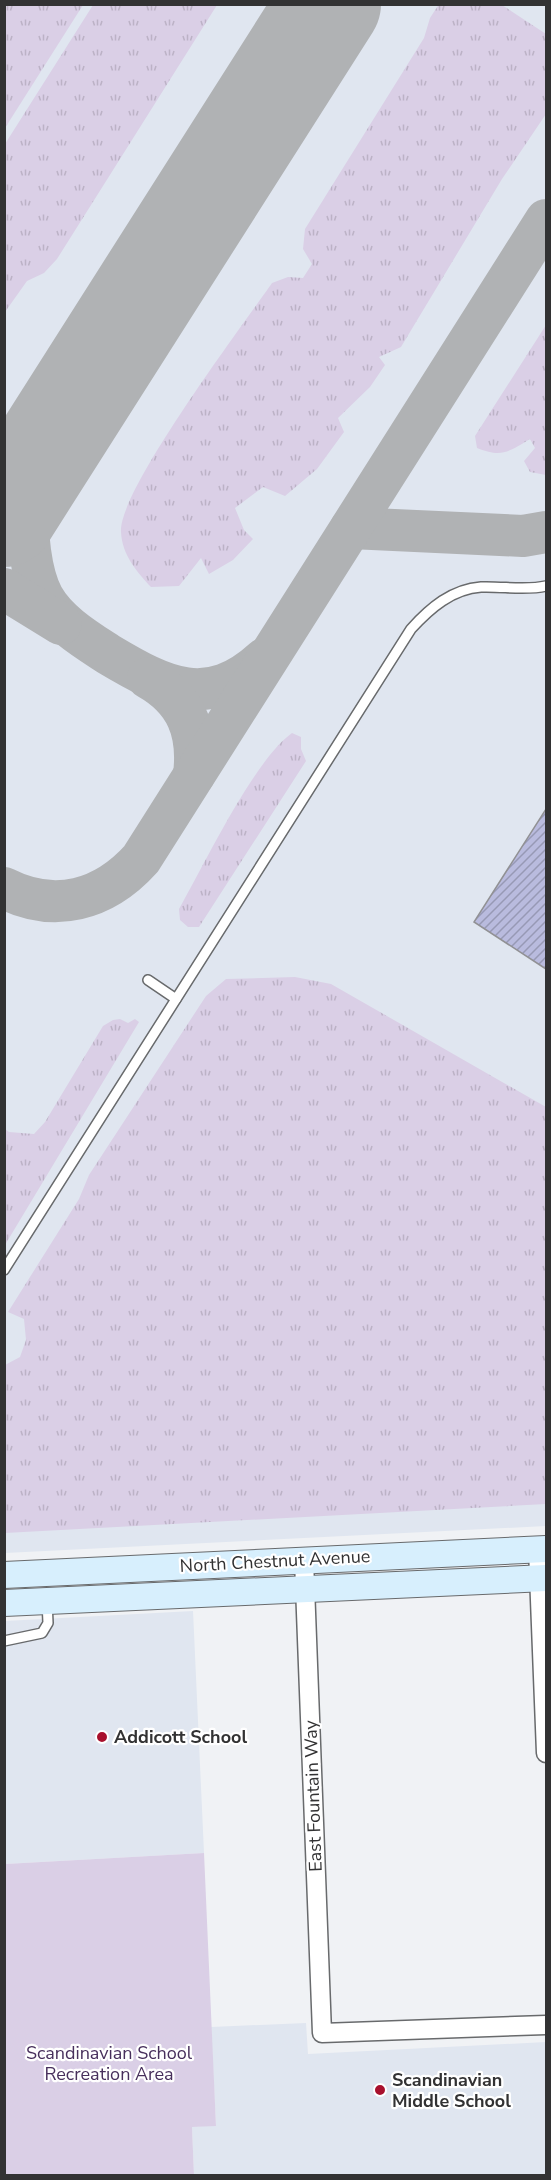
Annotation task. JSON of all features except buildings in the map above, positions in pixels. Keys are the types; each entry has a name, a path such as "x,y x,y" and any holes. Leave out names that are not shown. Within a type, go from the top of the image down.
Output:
{"main road":[{"name":"North Chestnut Avenue","path":"4,1575 542,1549"},
{"name":"North Chestnut Avenue","path":"4,1603 543,1578"}],"street":[{"path":"542,1549 546,1753"},
{"name":"East Fountain Way","path":"304,1560 322,2032 546,2025"}],"lane":[{"path":"4,1270 411,629 428,610 455,593 479,587 546,586"},
{"path":"148,980 176,999"},
{"path":"4,1641 42,1633 48,1623 47,1601"}],"shaded area":[{"path":"4,5 546,5 546,1526 5,1553"},
{"name":"Addicott School","path":"193,1611 204,1853 5,1864 5,1621"},
{"name":"Scandinavian Middle School","path":"306,2023 308,2054 546,2042 546,2175 194,2175 192,2127 216,2125 211,2027"}],"green space":[{"path":"439,4 502,5 546,34 546,114 502,179 401,347 379,357 385,365 370,387 338,418 344,432 317,469 285,496 263,487 235,508 244,530 253,539 233,560 209,574 201,558 179,586 151,587 127,556 121,532 125,511 139,482 211,369 272,283 288,277 303,278 312,264 303,249 305,229 424,38 430,18"},
{"path":"4,5 83,5 5,128"},
{"path":"93,5 217,5 57,259 44,273 27,281 5,312 5,144"},
{"path":"546,325 546,475 530,472 524,461 535,448 530,439 505,452 493,453 477,448 475,436"},
{"path":"292,733 301,737 301,749 306,761 199,927 188,927 180,920 179,909 246,789 277,747"},
{"path":"295,977 331,984 546,1107 546,1504 5,1533 5,1365 20,1357 26,1340 24,1319 8,1312 79,1199 89,1175 206,996 226,979"},
{"path":"120,1019 128,1023 135,1019 139,1022 5,1245 5,1129 9,1132 34,1134 45,1122 103,1026"},
{"name":"Scandinavian School Recreation Area","path":"204,1853 216,2126 192,2127 194,2175 5,2175 5,1864"}],"taxiway":[{"path":"4,888 23,896 42,900 78,899 111,884 141,859 546,220"},
{"path":"45,451 30,504 28,526 30,552 35,577 43,597 64,622 90,642 129,666 168,684 186,688 205,689 224,685 244,675 264,659"},
{"path":"351,528 523,536 546,532"},
{"path":"4,589 61,624"},
{"path":"148,678 172,696 188,719 194,745 194,775"}],"runway":[{"path":"4,515 329,4"}],"place":[{"name":"Addicott School","path":"102,1737"},
{"name":"Scandinavian Middle School","path":"380,2090"}]}
